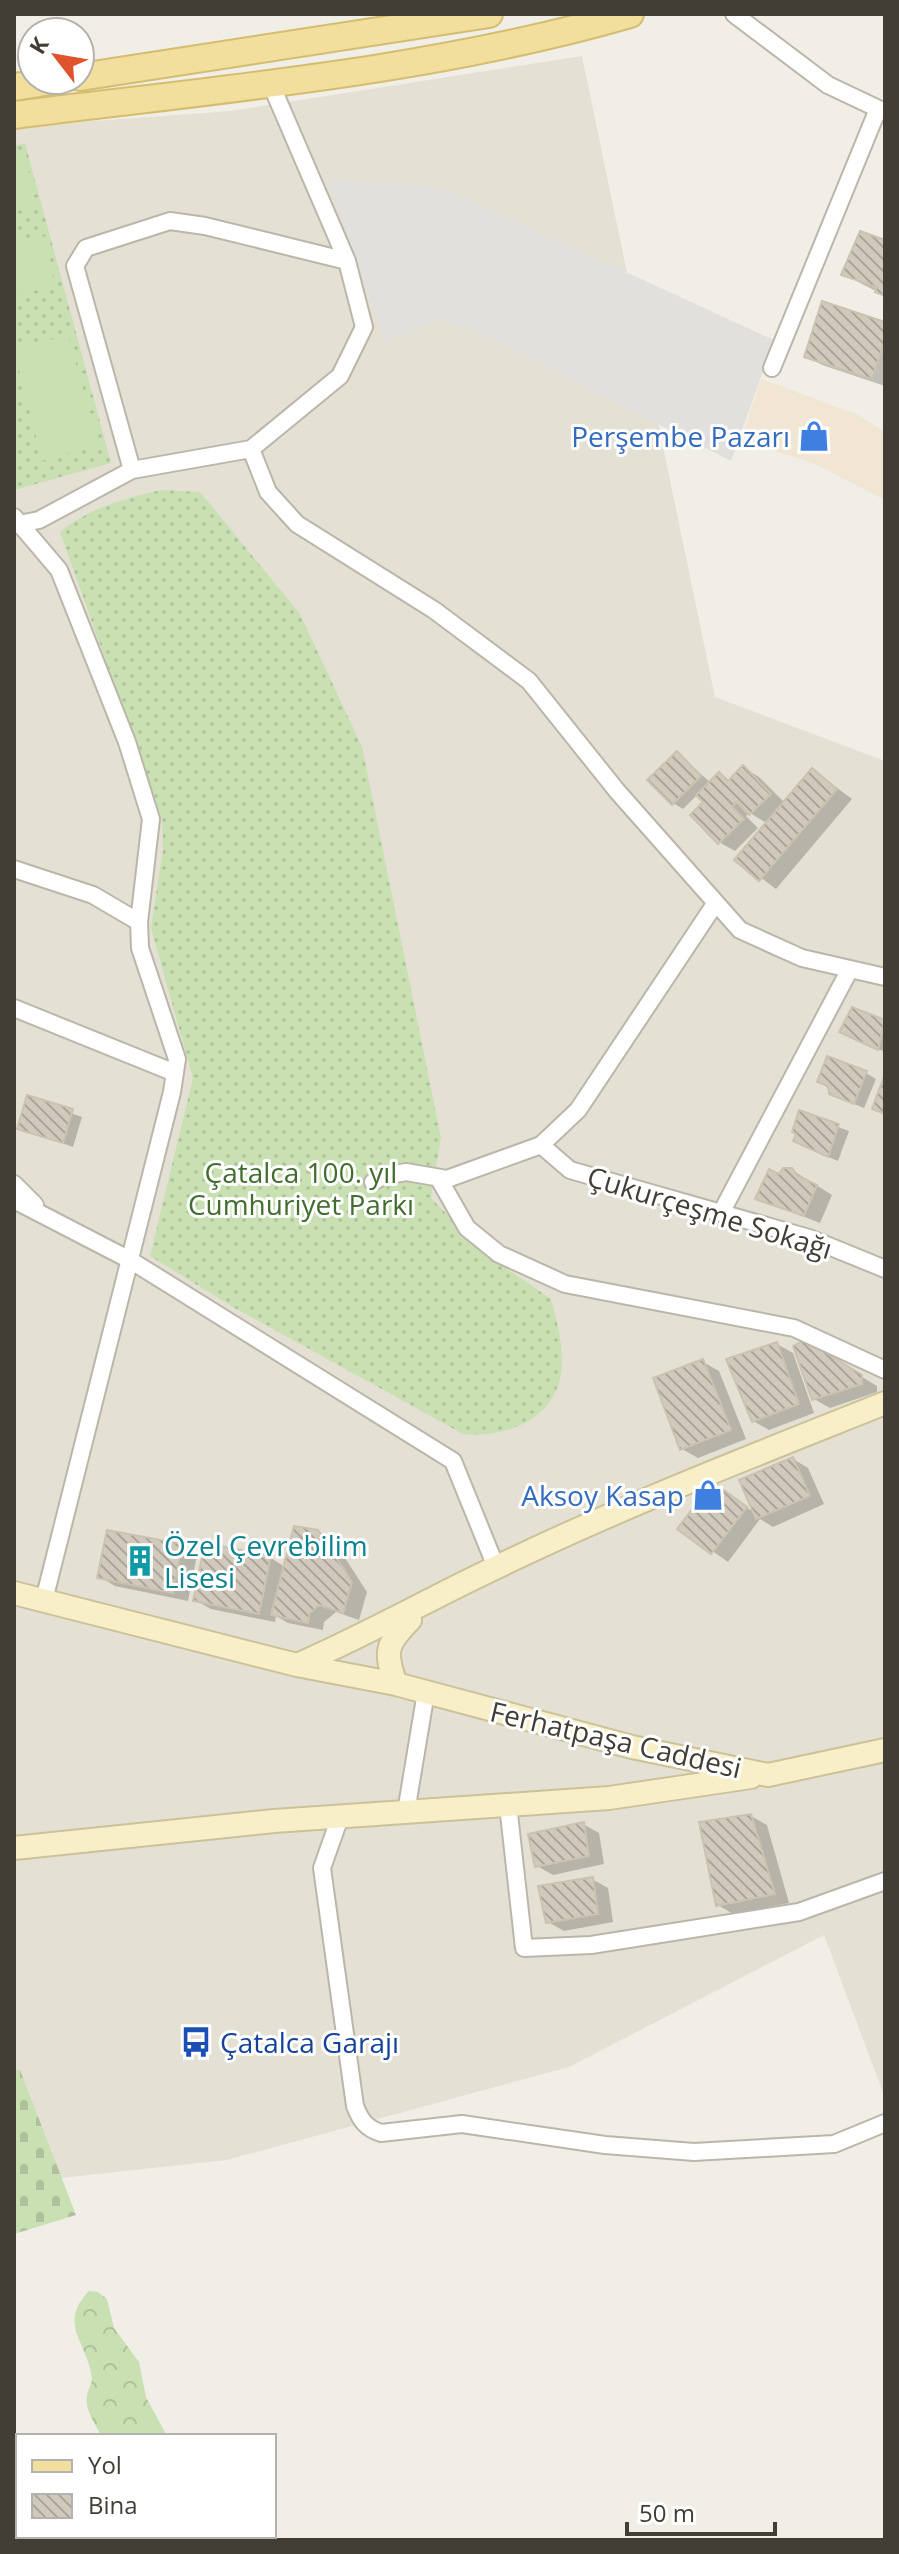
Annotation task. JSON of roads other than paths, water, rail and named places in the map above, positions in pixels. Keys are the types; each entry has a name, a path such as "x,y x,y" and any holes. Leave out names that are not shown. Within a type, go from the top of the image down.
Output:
{"main road":[{"path":"96,75 489,14"},
{"path":"14,115 461,56 560,34 630,14"}],"street":[{"path":"734,14 828,85 882,110 772,368"},
{"path":"16,522 39,520 132,470 251,449 340,376 364,327 347,261 270,82"},
{"path":"132,470 75,266 86,248 170,221 205,226 347,261"},
{"path":"251,449 268,492 297,524 434,610 529,681 740,930 802,958 885,977"},
{"path":"16,522 59,570 127,742 151,819 139,922 140,948 177,1059 44,1600"},
{"path":"14,869 93,895 139,922"},
{"path":"373,1182 383,1176 406,1172 439,1179 457,1176 541,1145 578,1110 715,904"},
{"path":"721,1213 850,969"},
{"path":"14,1008 175,1073"},
{"name":"Çukurçeşme Sokağı","path":"541,1145 570,1170 809,1238 885,1269"},
{"path":"439,1179 467,1228 499,1254 565,1284 794,1328 885,1370"},
{"path":"14,1184 48,1218"},
{"path":"14,1200 130,1260 453,1461 496,1567"},
{"path":"297,1665 425,1605 496,1567 655,1495 885,1403"},
{"name":"Ferhatpaşa Caddesi","path":"14,1593 297,1665 396,1684 632,1747 768,1775 885,1750"},
{"path":"396,1684 387,1660 391,1639 425,1605"},
{"path":"406,1812 426,1692"},
{"path":"14,1848 340,1817 609,1798 768,1775"},
{"path":"508,1805 524,1948 591,1945 799,1912 885,1881"},
{"path":"340,1817 322,1868 355,2106 364,2124 371,2130 381,2133 462,2124 605,2145 694,2152 834,2144 885,2123"}],"place":[{"name":"Perşembe Pazarı","path":"814,436"},
{"name":"Aksoy Kasap","path":"708,1495"},
{"name":"Özel Çevrebilim Lisesi","path":"140,1561"},
{"name":"Çatalca Garajı","path":"196,2042"}],"park label":[{"name":"Çatalca 100. yıl Cumhuriyet Parkı","path":"301,1188"}]}
